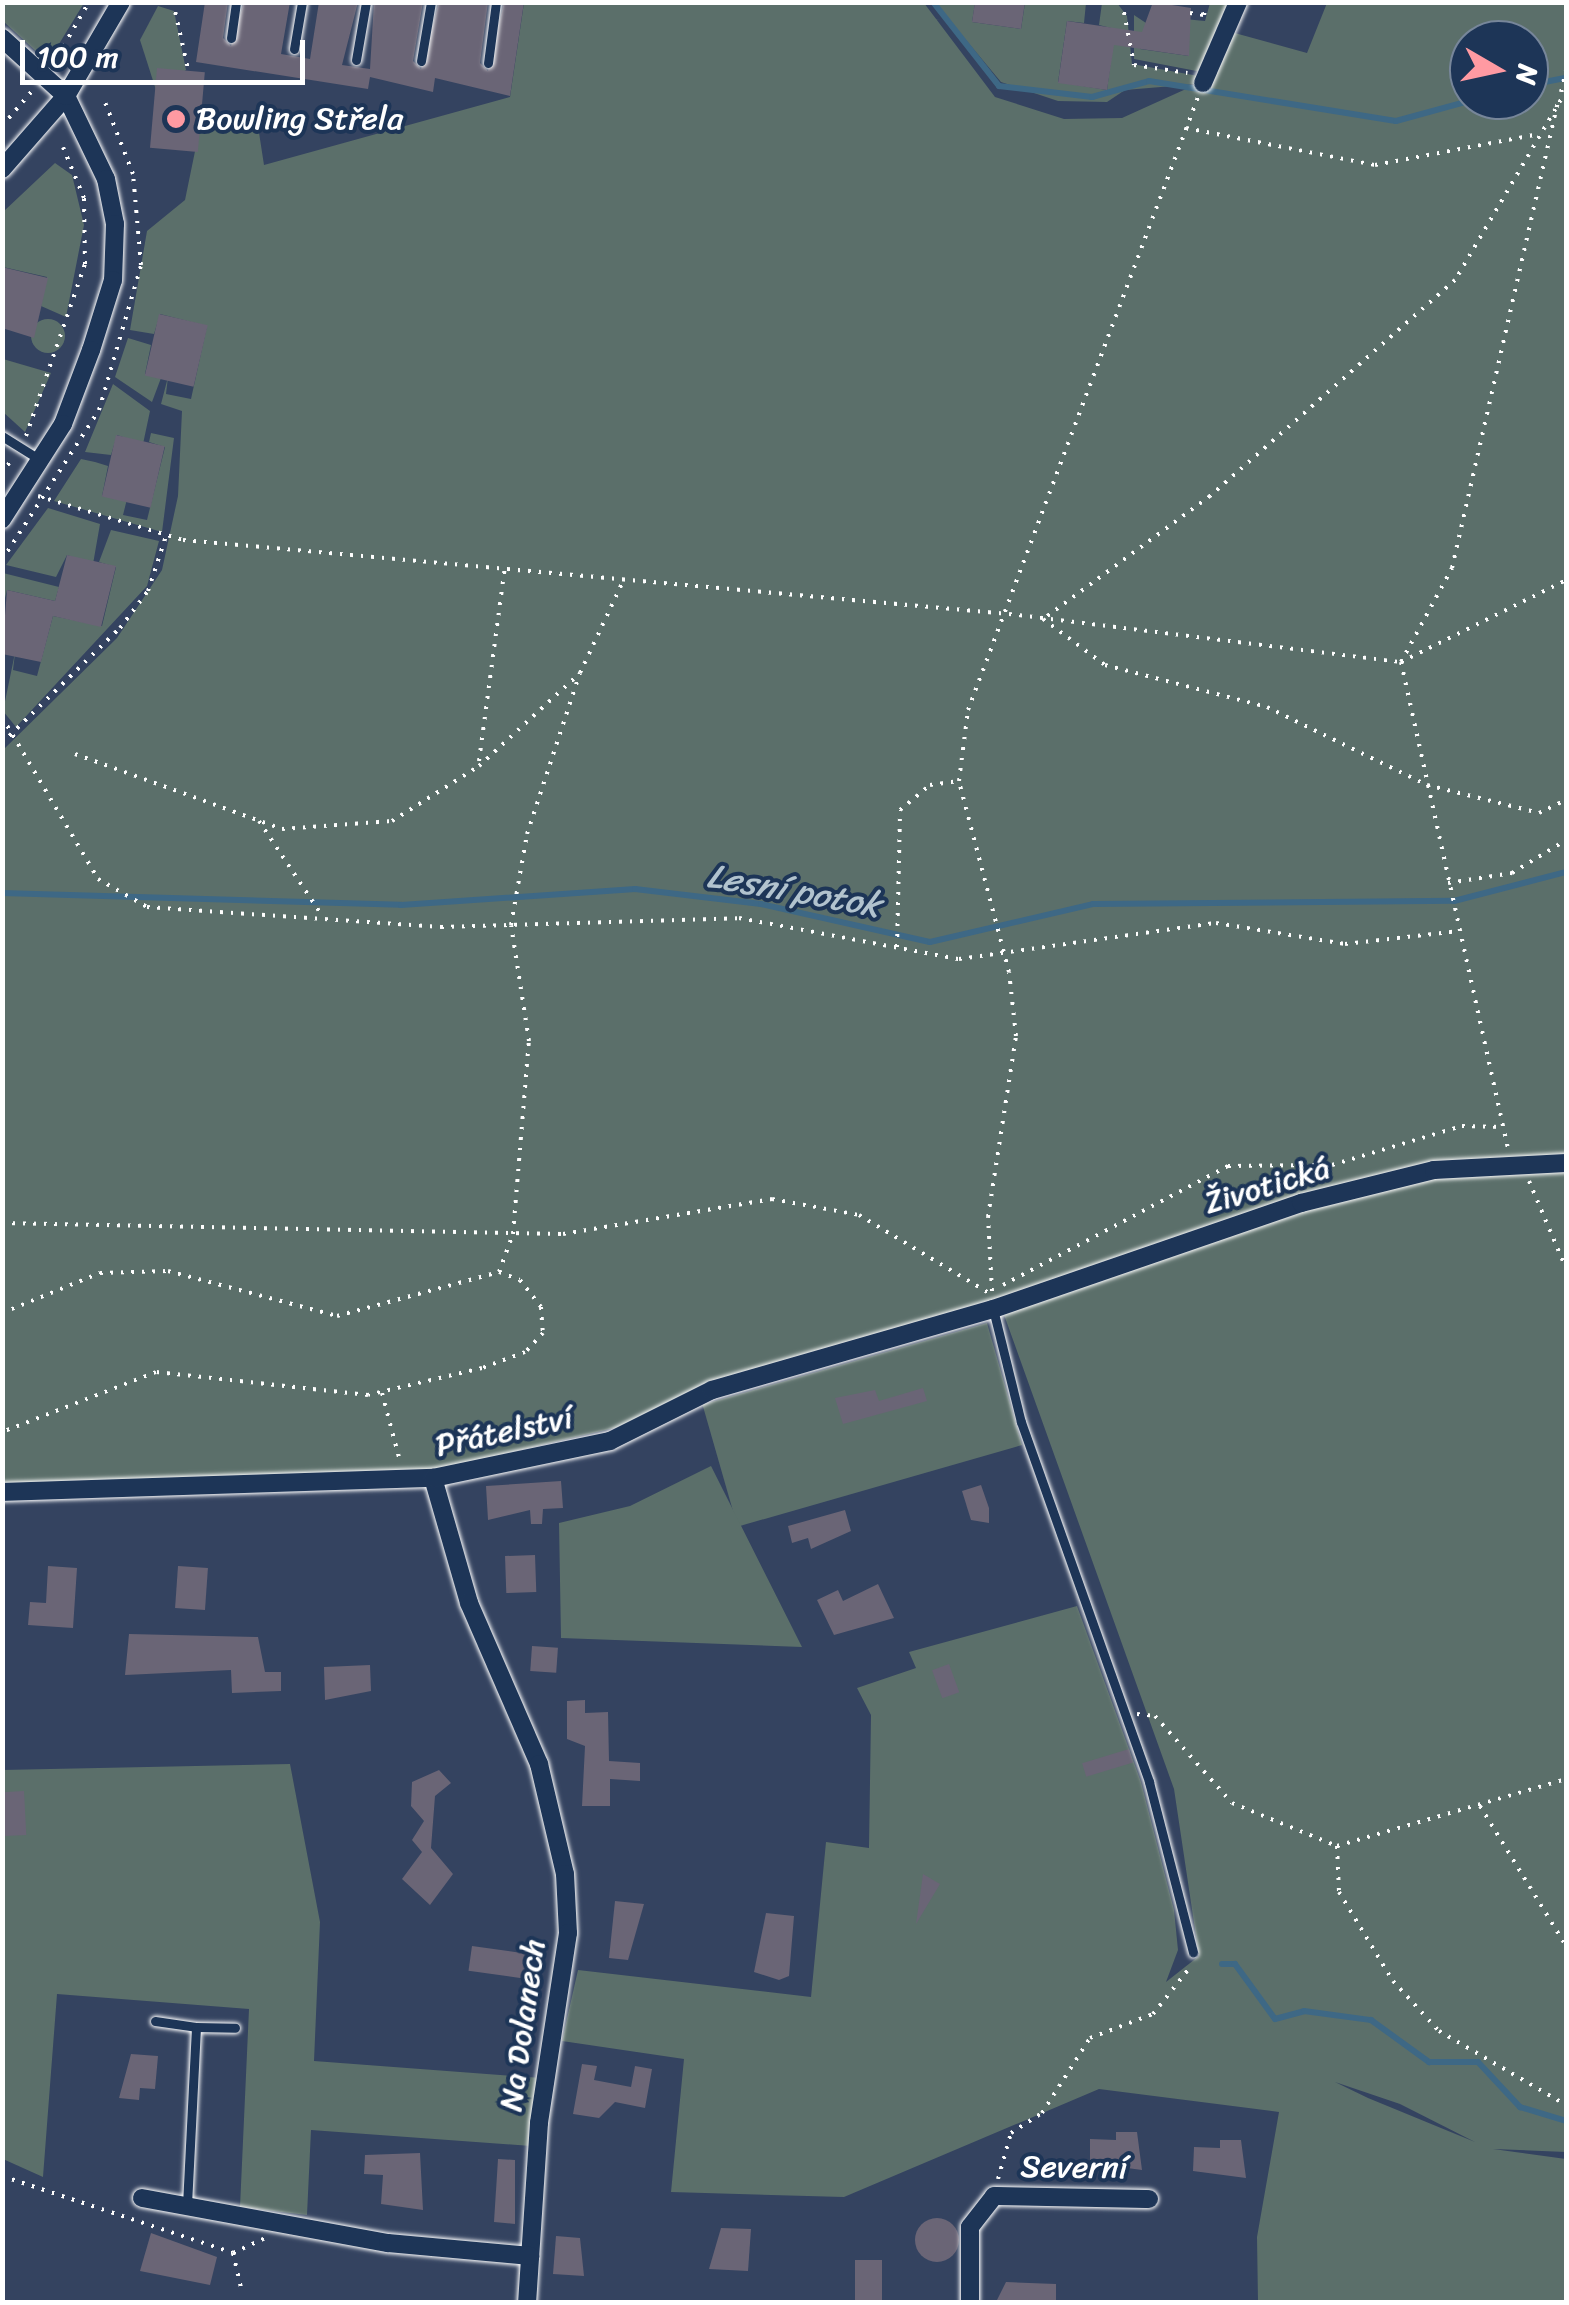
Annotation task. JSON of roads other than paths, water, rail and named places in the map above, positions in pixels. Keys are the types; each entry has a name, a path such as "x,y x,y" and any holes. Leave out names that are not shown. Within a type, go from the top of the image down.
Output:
{"street":[{"path":"2,169 66,96 121,2"},
{"path":"1202,86 1238,2"},
{"path":"2,38 66,96 106,179 113,280 42,461 2,519"},
{"name":"Životická","path":"993,1302 1302,1203 1434,1170 1566,1162"},
{"name":"Přátelství","path":"2,1492 433,1478 610,1441 712,1390 993,1302"},
{"name":"Na Dolanech","path":"433,1478 469,1603 539,1764 565,1874 565,1965 527,2302"},
{"name":"Severní","path":"970,2302 970,2227 994,2196 1150,2199"},
{"path":"142,2198 271,2223 530,2256"}],"lane":[{"path":"230,38 236,2"},
{"path":"294,49 302,2"},
{"path":"356,60 366,2"},
{"path":"421,60 431,2"},
{"path":"488,63 496,2"},
{"path":"2,436 42,461"},
{"path":"993,1302 1021,1422 1123,1712 1194,1952"},
{"path":"155,2020 234,2028"},
{"path":"187,2205 196,2027"}],"waterway":[{"path":"933,2 999,86 1092,97 1149,81 1396,121 1449,107"},
{"path":"1549,81 1566,78"},
{"name":"Lesní potok","path":"2,893 401,905 635,889 761,904 930,942 1093,904 1454,901 1566,872"},
{"path":"1222,1964 1235,1964 1275,2019 1304,2011 1371,2020 1429,2062 1478,2062 1520,2107 1566,2121"}],"place":[{"name":"Bowling Střela","path":"176,119"}]}
